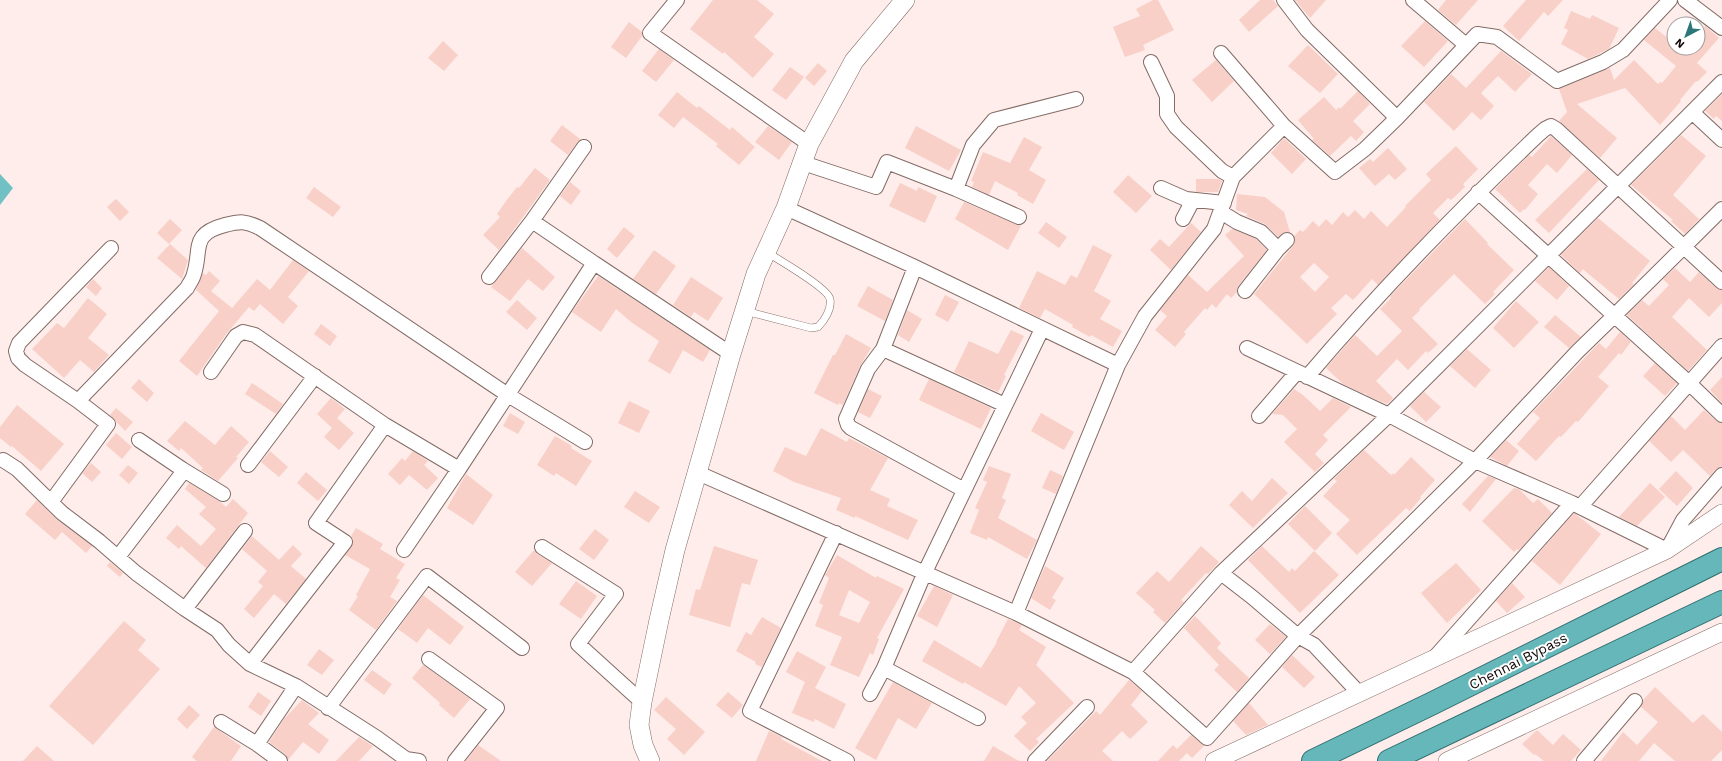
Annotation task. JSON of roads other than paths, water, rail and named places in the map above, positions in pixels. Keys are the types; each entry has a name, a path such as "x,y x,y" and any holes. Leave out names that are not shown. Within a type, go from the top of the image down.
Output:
{"highway":[{"name":"Chennai Bypass","path":"1313,761 1440,700 1722,559"},
{"path":"1389,761 1722,602"}],"main road":[{"path":"650,761 643,745 639,725 642,702 675,550 731,354 756,274 786,208 809,144 854,61 905,0"}],"street":[{"path":"678,0 650,33 809,144"},
{"path":"1284,0 1307,30 1397,118"},
{"path":"1413,0 1466,45"},
{"path":"1221,53 1284,126 1335,172 1365,149 1397,118 1477,34 1498,37 1557,81 1603,62 1623,50 1670,0"},
{"path":"1685,0 1722,28"},
{"path":"1151,62 1167,96 1167,114 1176,127 1222,171 1233,177"},
{"path":"1133,672 1221,573 1390,415 1722,82"},
{"path":"956,189 973,145 994,120 1076,98"},
{"path":"1692,112 1722,140"},
{"path":"1016,613 1118,365 1146,316 1214,229 1233,177 1284,126"},
{"path":"1260,416 1302,375 1478,192 1545,128 1551,126 1722,282"},
{"path":"489,277 532,221 584,147"},
{"path":"803,163 876,187 887,162 956,189 1019,217"},
{"path":"1161,188 1186,199 1222,208 1237,222 1261,232 1282,245 1245,290"},
{"path":"1478,192 1689,383 1722,415"},
{"path":"1183,219 1193,200"},
{"path":"786,208 1118,365"},
{"path":"698,473 1016,613 1133,672 1207,738 1298,636 1474,461 1577,352 1722,209"},
{"path":"78,400 187,288 194,274 199,242 205,235 213,228 241,221 260,228 508,395 585,442"},
{"path":"532,221 731,354"},
{"path":"51,502 108,424 78,400 25,365 18,358 16,351 19,343 111,248"},
{"path":"404,550 460,468 594,263"},
{"path":"915,268 883,349 868,369 846,420 848,425 964,490"},
{"path":"870,694 884,668 925,572 1042,329"},
{"path":"211,372 236,336 243,332 255,335 385,426 460,468"},
{"path":"1434,658 1722,346"},
{"path":"1246,348 1390,415 1474,461 1576,505 1667,550"},
{"path":"883,349 1005,405"},
{"path":"248,464 315,376"},
{"path":"250,664 345,542 316,523 385,426"},
{"path":"139,440 223,494"},
{"path":"3,460 17,469 62,513 185,609 217,630 229,645 250,664 296,686 328,708 377,738 406,759 419,761"},
{"path":"118,557 181,476 183,472 182,469"},
{"path":"1667,550 1683,520 1722,475"},
{"path":"1214,761 1667,550 1722,513"},
{"path":"185,609 244,531"},
{"path":"836,533 750,711 826,756 847,761"},
{"path":"542,547 616,594 578,644 642,702"},
{"path":"1221,573 1252,596 1298,636 1314,645 1359,693"},
{"path":"328,708 427,576 522,648"},
{"path":"1447,761 1722,632"},
{"path":"429,659 497,708 456,761"},
{"path":"884,668 978,718"},
{"path":"257,744 296,686"},
{"path":"1584,761 1635,701"},
{"path":"1035,761 1086,708"},
{"path":"221,722 257,744 280,761"}],"lane":[{"path":"745,311 811,328 818,327 823,321 830,306 830,298 826,292 815,283 766,252"}],"water":[{"path":"0,174 13,188 0,205"}]}
